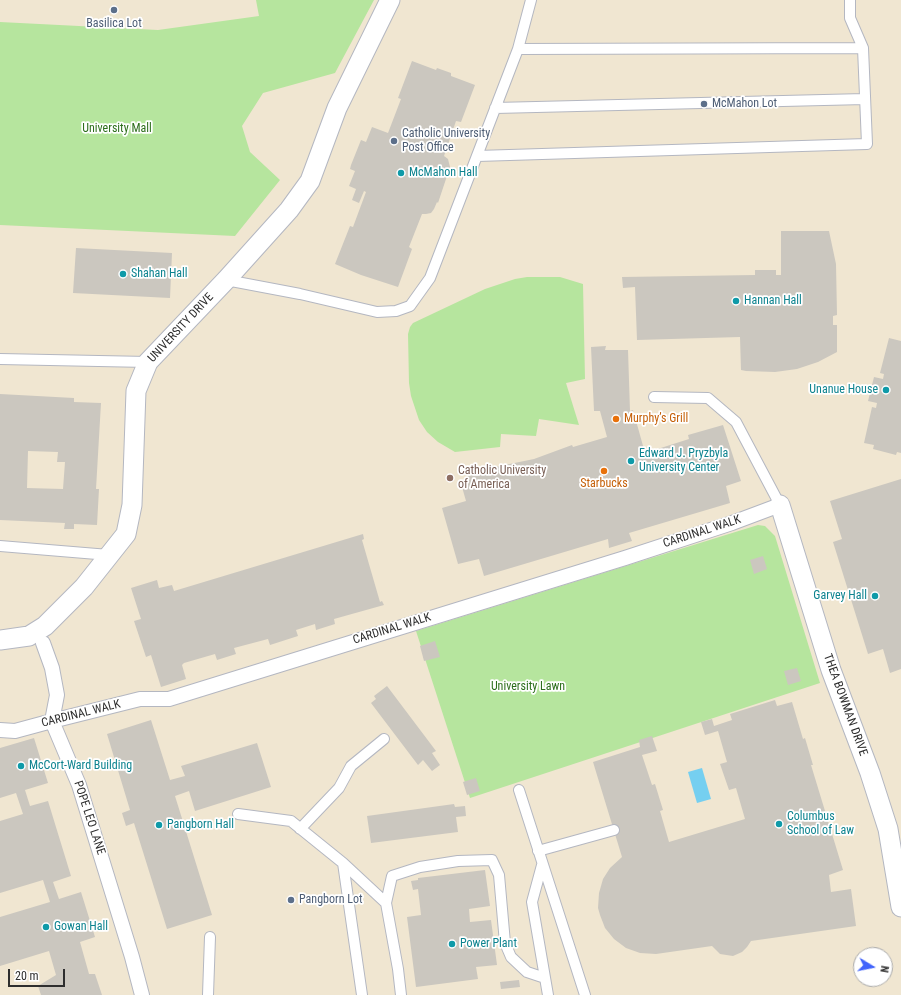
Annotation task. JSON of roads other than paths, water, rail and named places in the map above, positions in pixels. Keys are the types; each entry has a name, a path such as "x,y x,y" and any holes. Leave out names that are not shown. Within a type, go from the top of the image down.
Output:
{"street":[{"name":"UNIVERSITY DRIVE","path":"0,640 29,636 46,626 84,587 126,534 132,505 136,391 148,362 226,280 289,210 310,181 337,108 390,0"},
{"name":"CARDINAL WALK","path":"0,730 15,731 52,720 140,699 169,699 625,558 732,523 780,505"},
{"name":"THEA BOWMAN DRIVE","path":"780,505 831,670 870,773 888,829 901,907"},
{"path":"43,643 52,668 56,695 52,720"},
{"name":"POPE LEO LANE","path":"52,720 79,785 132,957 142,995"}],"lane":[{"path":"226,280 300,294 371,310 396,311 410,306 430,278 518,49 531,0"},
{"path":"476,156 867,144 863,48 850,18 850,0"},
{"path":"518,49 863,48"},
{"path":"495,108 865,99"},
{"path":"0,359 148,362"},
{"path":"654,397 708,398 736,422 780,505"},
{"path":"0,546 109,555"},
{"path":"300,829 340,788 351,766 384,739"},
{"path":"519,790 585,995"},
{"path":"238,814 291,821 342,863 386,903"},
{"path":"538,851 614,830"},
{"path":"401,995 398,969 386,903 392,876 420,867 458,861 492,860 499,874 505,943 511,957 527,972 545,978"},
{"path":"342,863 362,995"},
{"path":"542,865 532,902 548,995"},
{"path":"208,995 210,937"}],"water":[{"path":"702,768 711,799 697,803 688,772"}],"place":[{"name":"Basilica Lot","path":"114,10"},
{"name":"McMahon Lot","path":"704,104"},
{"name":"Catholic University Post Office","path":"394,141"},
{"name":"McMahon Hall","path":"401,173"},
{"name":"Shahan Hall","path":"123,274"},
{"name":"Hannan Hall","path":"736,301"},
{"name":"Unanue House","path":"886,390"},
{"name":"Murphy’s Grill","path":"616,419"},
{"name":"Edward J. Pryzbyla University Center","path":"631,461"},
{"name":"Starbucks","path":"604,471"},
{"name":"Catholic University of America","path":"450,478"},
{"name":"Garvey Hall","path":"875,596"},
{"name":"McCort-Ward Building","path":"21,766"},
{"name":"Columbus School of Law","path":"779,824"},
{"name":"Pangborn Hall","path":"159,825"},
{"name":"Pangborn Lot","path":"291,900"},
{"name":"Gowan Hall","path":"46,927"},
{"name":"Power Plant","path":"452,944"}],"park label":[{"name":"University Mall","path":"117,129"},
{"name":"University Lawn","path":"528,687"}]}
